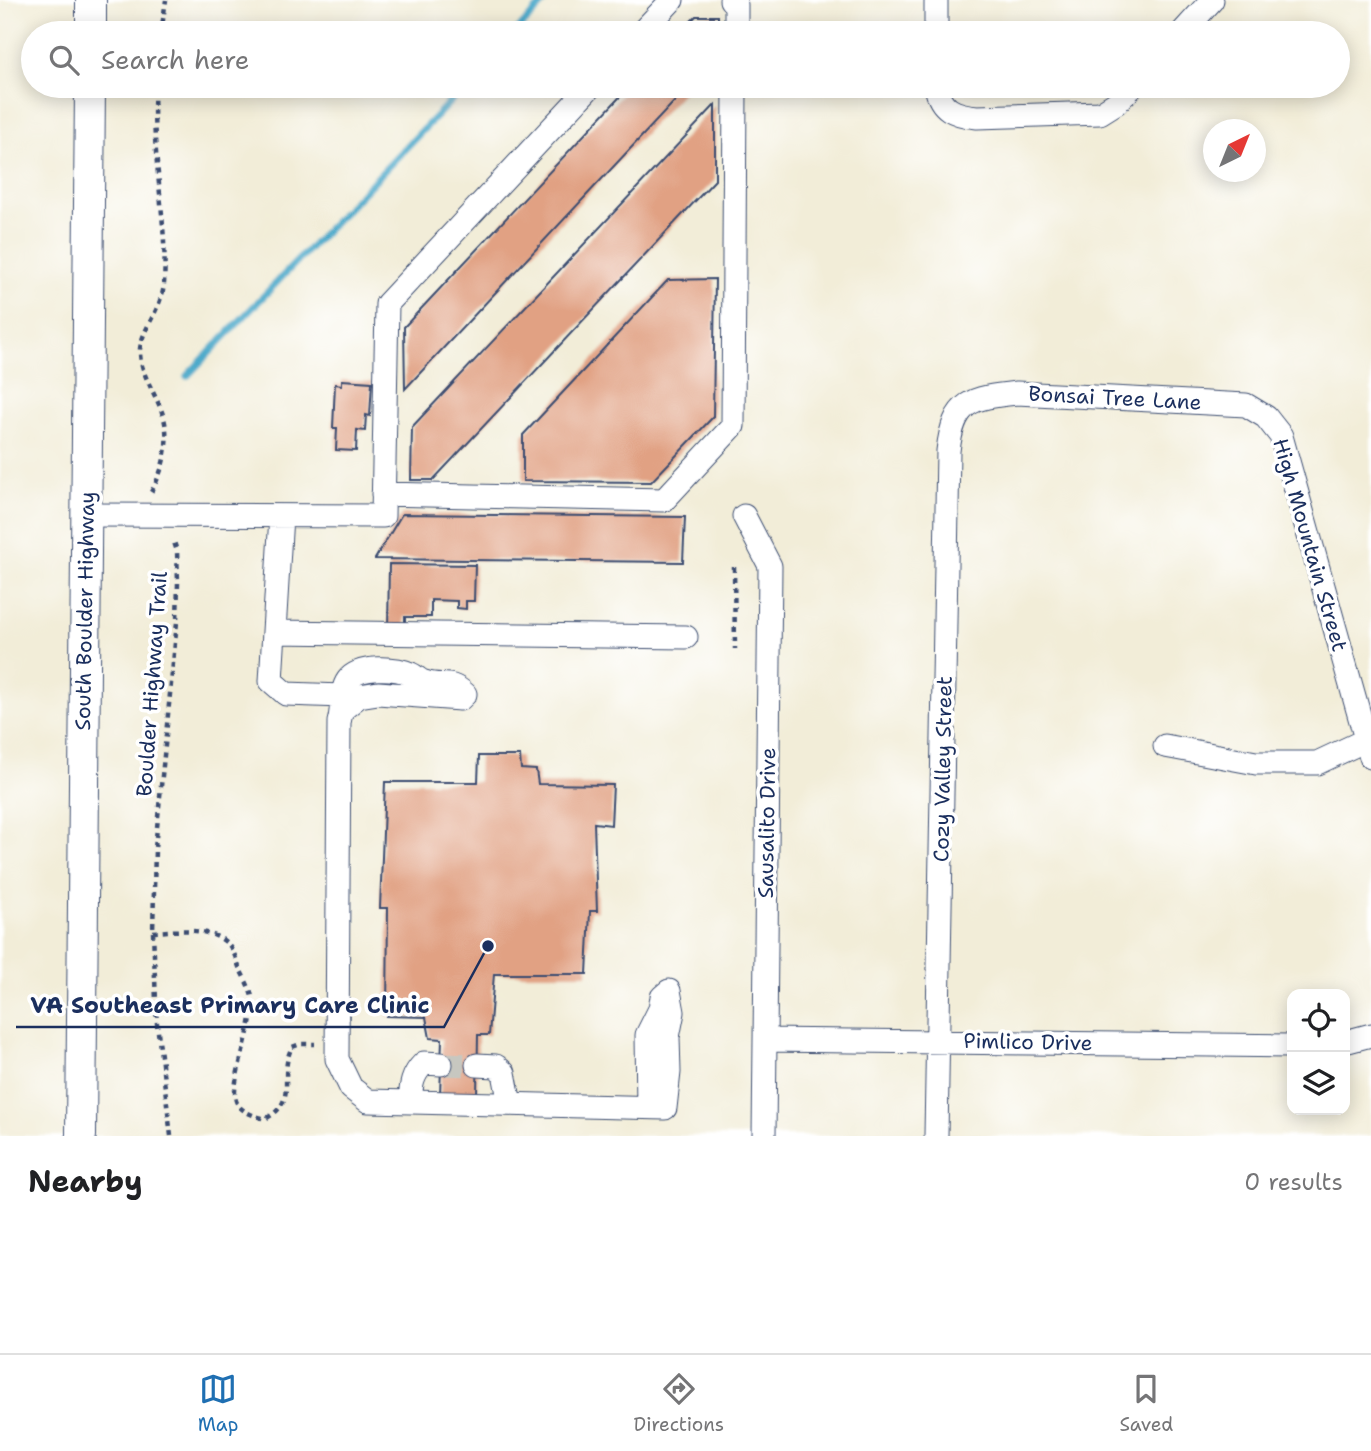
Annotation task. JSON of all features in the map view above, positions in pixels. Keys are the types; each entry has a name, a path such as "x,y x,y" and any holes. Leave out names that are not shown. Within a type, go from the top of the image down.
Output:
{"main road":[{"path":"90,21 91,0"},
{"name":"South Boulder Highway","path":"81,1136 90,98"}],"street":[{"path":"652,21 672,0"},
{"path":"731,0 736,5 736,21"},
{"path":"936,0 936,21"},
{"path":"1193,21 1212,0"},
{"path":"86,516 383,516 387,304 581,98"},
{"path":"383,494 664,500 733,426 735,98"},
{"path":"940,98 947,110 977,117 1100,113 1121,98"},
{"name":"Bonsai Tree Lane","path":"963,406 984,396 1017,393 1246,405 1266,417"},
{"name":"Cozy Valley Street","path":"936,1136 948,451 950,428 963,406"},
{"name":"High Mountain Street","path":"1266,417 1281,436 1368,749"},
{"path":"281,516 271,681 286,694 343,702 339,722 337,1059 351,1088 368,1101 657,1107"},
{"name":"Sausalito Drive","path":"744,516 770,566 764,1136"},
{"path":"274,632 686,637"},
{"path":"1165,746 1256,763 1317,763 1368,749"},
{"path":"1350,1041 1371,1035"},
{"name":"Pimlico Drive","path":"765,1040 1287,1046"},
{"path":"410,1102 412,1079 418,1070 424,1063 441,1064"},
{"path":"477,1065 496,1066 503,1073 510,1104"}],"path":[{"path":"163,21 166,0"},
{"path":"154,98 153,124 164,287 140,348 145,375 166,427 163,465 158,481 148,497 156,516"},
{"name":"Boulder Highway Trail","path":"156,516 172,537 177,551 178,582 175,650 155,848 153,932 157,1024 171,1136"},
{"path":"734,567 735,649"},
{"path":"153,932 196,931 215,936 228,944 234,953 252,998 244,1052 234,1089 237,1104 248,1113 265,1119 279,1111 285,1097 287,1057 292,1047 319,1044"}],"building":[{"path":"696,16 718,16 718,21 691,21"},
{"path":"619,98 678,98 405,389 404,327"},
{"path":"715,105 715,180 433,480 411,480 412,427"},
{"path":"715,279 713,417 651,482 523,481 523,435 668,280"},
{"path":"342,380 372,382 370,416 366,415 365,431 357,430 356,451 336,450 337,428 333,428 335,384 342,385"},
{"path":"402,514 685,517 683,562 375,559"},
{"path":"389,564 475,565 474,601 466,601 466,609 457,608 457,601 431,600 431,617 405,617 405,631 388,631"},
{"path":"479,756 520,756 521,769 536,770 538,784 613,785 611,825 594,823 597,911 590,911 587,974 494,974 489,1035 478,1035 477,1094 440,1095 442,1039 430,1038 426,1017 387,1016 388,908 380,908 385,782 478,782"}],"waterway":[{"path":"526,21 546,0"},
{"path":"187,376 453,98"}],"tunnel":[{"path":"441,1064 477,1065"}],"place":[{"name":"VA Southeast Primary Care Clinic","path":"488,946"}]}
